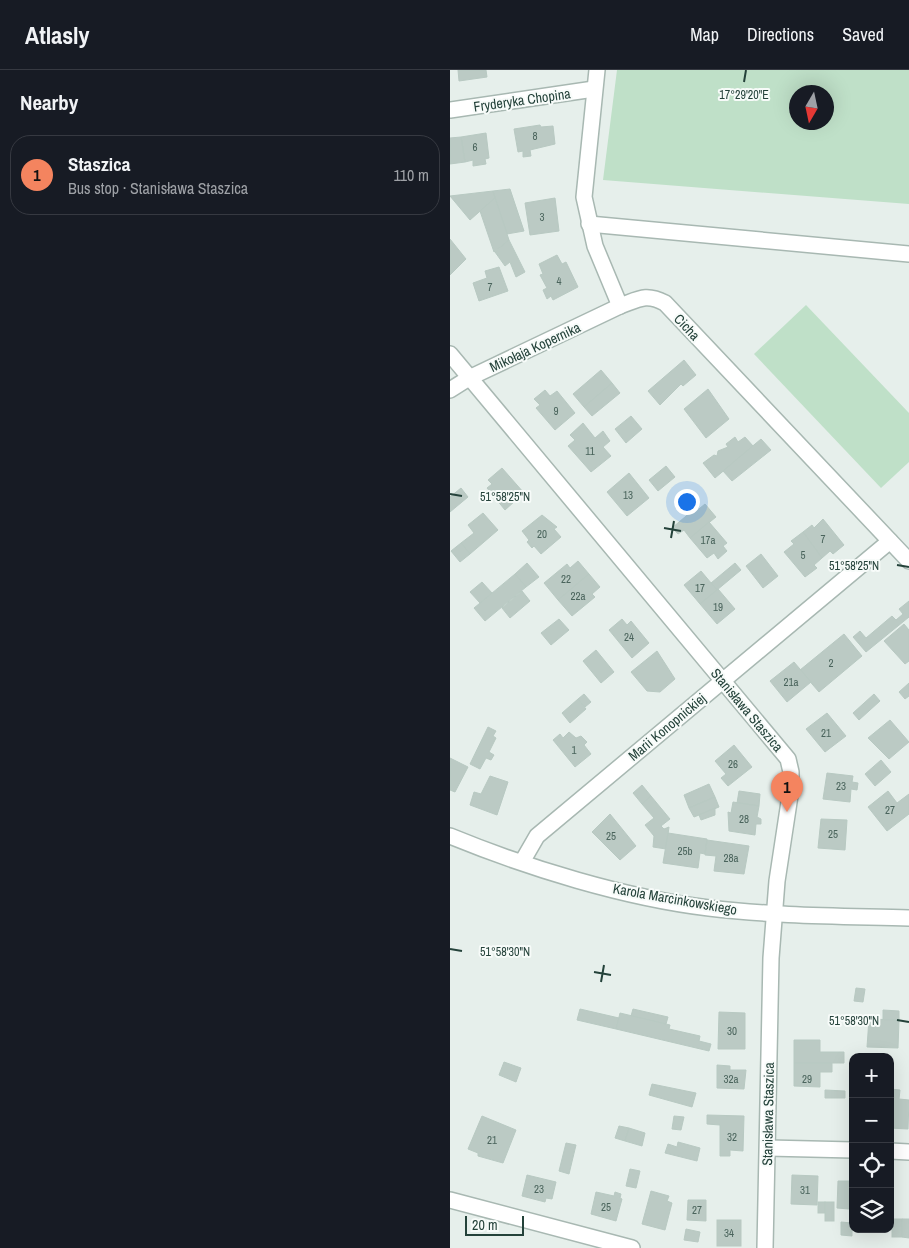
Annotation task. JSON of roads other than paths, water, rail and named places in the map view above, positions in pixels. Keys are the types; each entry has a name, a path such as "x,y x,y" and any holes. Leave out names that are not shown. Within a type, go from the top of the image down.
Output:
{"street":[{"path":"597,70 584,197 588,224 595,246 620,306"},
{"name":"Fryderyka Chopina","path":"450,110 594,89"},
{"path":"588,224 909,254"},
{"name":"Cicha","path":"620,306 642,298 652,297 664,303 909,561"},
{"name":"Mikołaja Kopernika","path":"450,390 469,378 620,306"},
{"name":"Stanisława Staszica","path":"450,354 788,759 791,772 774,914 765,1248"},
{"name":"Marii Konopnickiej","path":"522,862 537,836 890,541"},
{"name":"Karola Marcinkowskiego","path":"450,836 522,862 654,899 706,908 774,914 909,918"},
{"path":"768,1148 849,1150"},
{"path":"894,1151 909,1152"},
{"path":"450,1200 632,1248"}],"place":[{"name":"Staszica","path":"787,812"}]}
